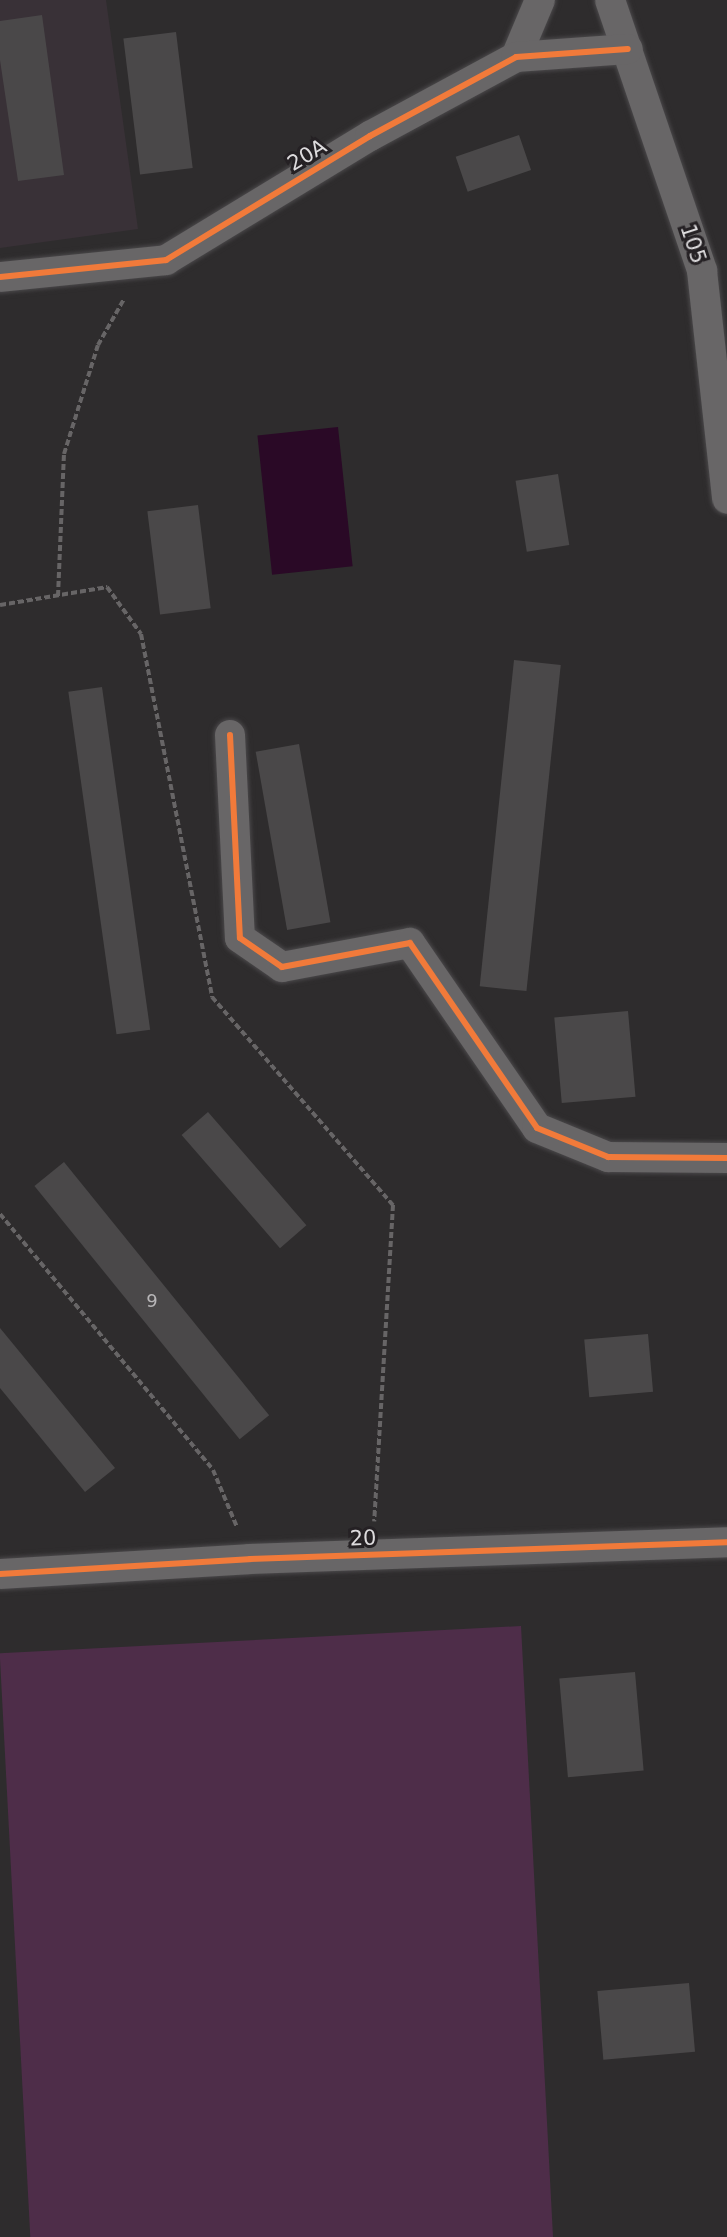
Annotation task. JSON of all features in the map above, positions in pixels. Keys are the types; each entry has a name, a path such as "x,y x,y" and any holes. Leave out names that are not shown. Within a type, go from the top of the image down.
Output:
{"street":[{"path":"516,57 540,0"},
{"name":"105","path":"610,0 702,271 727,499"},
{"name":"20A","path":"0,277 166,260 370,136 516,57 628,49"},
{"path":"230,735 240,938 282,967 410,943 537,1128 608,1157 727,1158"},
{"name":"20","path":"0,1574 250,1558 727,1542"}],"path":[{"path":"58,596 64,454 98,345 144,262"},
{"path":"0,605 107,588 141,634 212,997 393,1205 372,1554"},
{"path":"0,1214 213,1470 250,1558"}],"shaded area":[{"path":"0,0 106,0 138,229 0,248"},
{"path":"338,427 353,566 272,575 257,435"},
{"path":"521,1626 553,2237 30,2237 0,1653"}],"building":[{"path":"42,15 64,175 18,181 0,60 0,21"},
{"path":"176,32 193,168 140,174 123,38"},
{"path":"519,135 531,170 468,192 456,157"},
{"path":"558,474 569,545 527,552 516,481"},
{"path":"198,505 211,608 160,614 147,511"},
{"path":"514,660 561,665 526,991 480,986"},
{"path":"102,687 150,1030 116,1034 68,692"},
{"path":"299,744 330,922 287,930 256,752"},
{"path":"628,1011 635,1097 562,1103 554,1017"},
{"path":"208,1112 306,1225 280,1248 182,1135"},
{"path":"64,1162 269,1415 240,1439 34,1186"},
{"path":"0,1328 115,1468 85,1492 0,1388"},
{"path":"648,1334 653,1392 589,1397 584,1340"},
{"path":"635,1672 644,1771 568,1777 559,1679"},
{"path":"689,1983 695,2052 603,2060 597,1991"}],"cycle path":[{"path":"0,277 166,260 370,136 516,57 628,49"},
{"path":"230,735 240,938 282,967 410,943 537,1128 608,1157 727,1158"},
{"path":"0,1574 250,1559 727,1542"}]}
